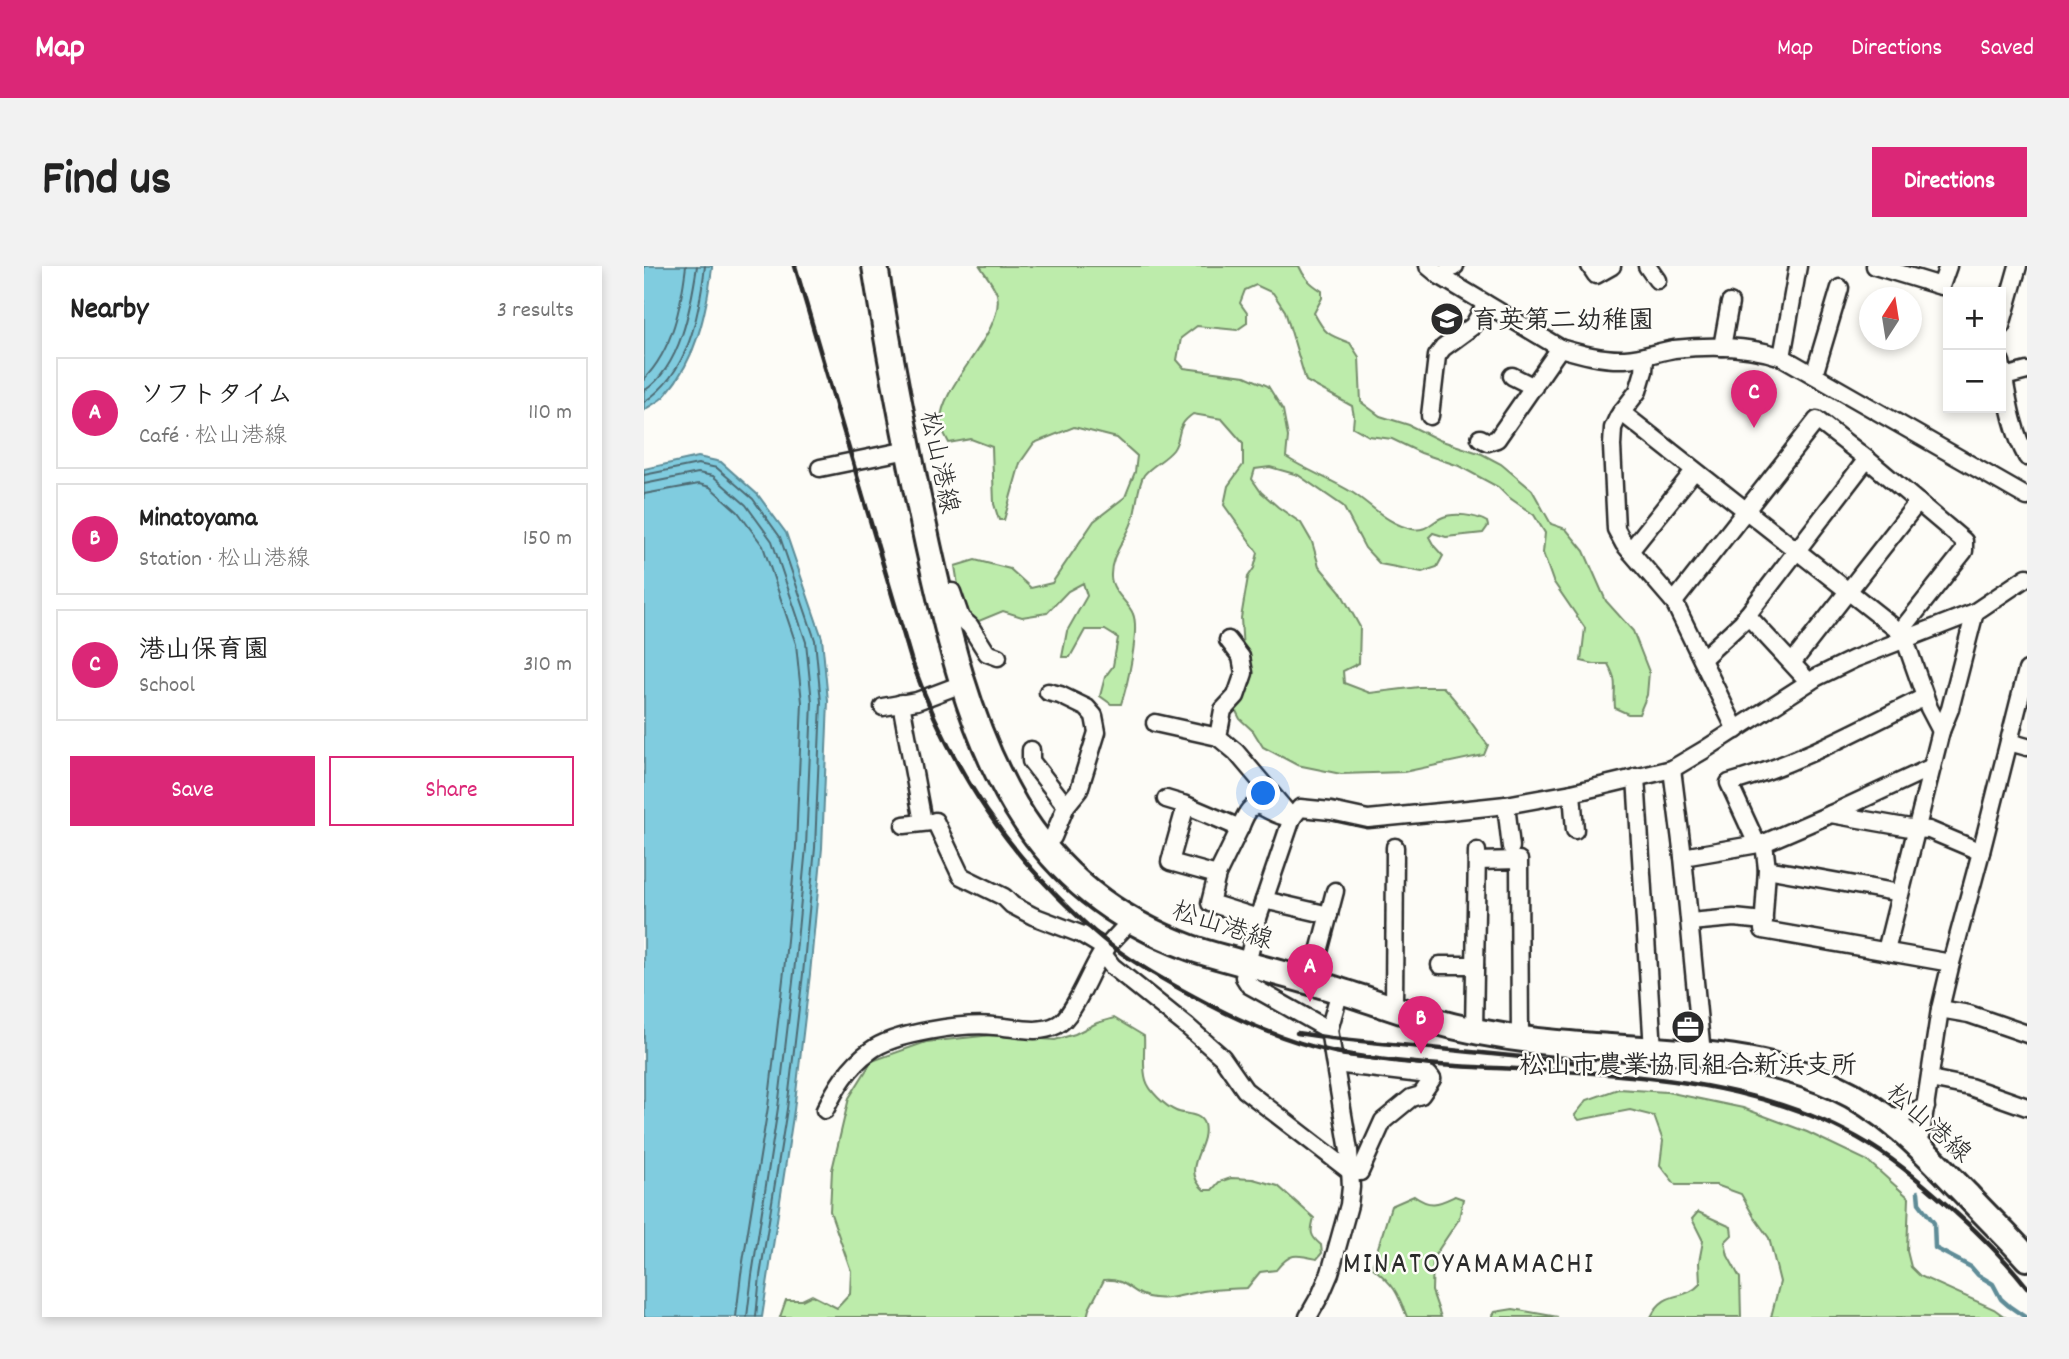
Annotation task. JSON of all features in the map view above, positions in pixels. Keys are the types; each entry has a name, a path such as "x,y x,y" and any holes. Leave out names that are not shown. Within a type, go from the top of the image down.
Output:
{"main road":[{"name":"松山港線","path":"875,266 908,450 939,592 971,712 991,759 1027,824 1043,845 1090,894 1130,921 1196,950 1474,1031 1520,1038 1702,1054 1765,1064 1800,1073 1836,1087 1889,1119 2027,1258"}],"street":[{"path":"1434,271 1455,266"},
{"path":"1590,266 1597,275 1612,266"},
{"path":"1647,266 1657,280"},
{"path":"1782,357 1798,266"},
{"path":"1875,266 1941,286 1948,266"},
{"path":"2006,308 2018,266"},
{"path":"1434,271 1560,348 1606,358 1625,359 1672,349 1746,347 1782,357 2027,497"},
{"path":"1814,375 1840,288"},
{"path":"1722,347 1730,303"},
{"path":"1430,416 1437,356 1443,348 1473,326 1486,304"},
{"path":"1480,439 1488,442 1497,439 1560,348"},
{"path":"1645,356 1638,391 1621,412 1613,428 1616,529 1630,551 1674,603 1736,730"},
{"path":"2006,370 2027,371"},
{"path":"1512,376 1534,387"},
{"path":"2006,388 2027,457"},
{"path":"1621,412 1903,636 1941,732"},
{"path":"1674,603 1817,420 1964,541 1964,551 1903,636"},
{"path":"820,468 908,450"},
{"path":"1702,659 1747,615 1867,459"},
{"path":"1630,551 1694,471"},
{"path":"1792,663 1918,502"},
{"path":"1329,1030 1249,985 1244,977 1258,918 1292,818 1300,808 1368,819 1506,805 1572,793 1672,769 1809,682 1903,636 1975,612 2027,577"},
{"path":"939,592 952,592 961,618 970,626 987,653 998,657"},
{"path":"1886,951 1941,732 1950,709 1975,612"},
{"path":"1747,615 1809,682"},
{"path":"1218,737 1223,710 1236,695 1244,673 1241,657 1228,640"},
{"path":"1919,1147 1940,1009 2026,675"},
{"path":"883,706 917,701 962,684"},
{"path":"1043,845 1053,837 1066,806 1079,790 1097,732 1094,716 1087,708 1048,692"},
{"path":"1925,697 1787,764 1730,783 1761,843 1767,869 1763,930 1951,962"},
{"path":"901,703 934,821 961,876 1004,897 1012,905 1033,916 1083,934 1104,951 1112,966 1222,1058 1245,1090 1351,1172 1360,1172 1383,1121 1411,1098 1421,1095 1432,1079 1429,1075 1335,1064"},
{"path":"1155,723 1218,737 1236,752 1292,818"},
{"path":"2009,742 2027,747"},
{"path":"1031,750 1031,761 1066,806"},
{"path":"1684,857 1761,843 1932,767"},
{"path":"1672,769 1684,857 1702,1054"},
{"path":"1636,777 1653,1050"},
{"path":"1572,793 1575,830"},
{"path":"1166,799 1240,828"},
{"path":"1186,805 1170,862 1217,875"},
{"path":"1506,805 1511,847"},
{"path":"1258,918 1210,904 1217,875 1247,809 1258,806 1284,818 1292,818"},
{"path":"1831,814 1929,830 1981,852"},
{"path":"904,825 934,821"},
{"path":"1394,1009 1395,847"},
{"path":"1474,1031 1477,856 1519,860 1520,1038"},
{"path":"1767,869 1900,893"},
{"path":"1311,982 1335,891"},
{"path":"1264,900 1329,915"},
{"path":"1689,922 1734,918 1764,921"},
{"path":"825,1110 836,1087 852,1069 870,1050 885,1043 967,1025 1045,1030 1061,1024 1104,951 1130,921"},
{"path":"1440,965 1475,965"},
{"path":"1310,1316 1330,1273 1349,1205 1351,1172 1329,1030 1340,991"},
{"path":"1940,1009 1969,1014 2027,1034"},
{"path":"1930,1079 1970,1087 2027,1107"},
{"path":"1889,1119 1926,1107"}],"green space":[{"path":"980,266 1299,266 1308,280 1322,291 1322,298 1314,313 1324,330 1350,343 1359,357 1361,402 1380,416 1409,425 1439,440 1482,454 1501,464 1532,490 1551,524 1566,529 1584,551 1606,601 1633,631 1649,672 1647,695 1639,714 1628,714 1615,708 1615,681 1608,664 1581,661 1585,628 1553,581 1543,553 1545,533 1534,515 1498,487 1459,466 1421,453 1392,439 1369,436 1353,427 1352,406 1306,381 1285,311 1273,293 1256,285 1245,290 1240,303 1247,313 1247,323 1237,330 1197,326 1181,338 1177,360 1184,368 1245,376 1268,386 1283,410 1288,437 1286,457 1353,493 1395,523 1421,529 1446,516 1458,515 1487,522 1488,526 1483,533 1446,537 1433,533 1429,537 1443,556 1437,567 1422,572 1380,564 1365,548 1343,506 1298,475 1270,467 1255,469 1252,479 1261,492 1301,523 1312,542 1319,566 1340,591 1360,627 1359,663 1343,671 1344,683 1370,693 1443,687 1488,745 1484,755 1404,772 1341,774 1297,765 1263,747 1253,731 1240,719 1236,711 1244,668 1241,618 1248,577 1258,553 1224,505 1228,486 1243,465 1243,443 1222,419 1193,414 1183,423 1173,450 1144,475 1132,522 1115,555 1111,569 1112,582 1131,610 1135,622 1132,659 1121,704 1111,704 1100,696 1105,677 1113,666 1118,638 1105,630 1085,630 1070,657 1062,657 1067,631 1087,596 1083,583 1068,591 1047,613 1022,617 1003,611 979,621 963,617 955,566 975,560 1010,569 1031,588 1052,583 1094,521 1125,497 1135,472 1137,456 1117,438 1074,427 1034,443 1020,463 1004,520 999,520 994,504 992,447 971,439 949,443 941,423 943,408 950,393 992,325 997,309 997,294"},
{"path":"1114,1018 1144,1036 1145,1075 1154,1093 1172,1109 1202,1120 1205,1133 1195,1165 1197,1182 1204,1190 1212,1190 1219,1182 1231,1178 1253,1179 1278,1186 1314,1218 1312,1233 1321,1245 1322,1253 1317,1259 1290,1257 1276,1270 1260,1272 1247,1288 1203,1291 1167,1298 1146,1297 1125,1284 1104,1280 1087,1317 780,1317 786,1300 802,1300 812,1295 837,1308 850,1294 851,1271 830,1211 832,1170 849,1098 872,1061 926,1042 992,1035 1055,1040"},
{"path":"1618,1089 1667,1092 1743,1108 1807,1132 1868,1161 1909,1198 1907,1251 1911,1267 1920,1276 1994,1309 2005,1317 1771,1317 1780,1282 1769,1238 1741,1194 1716,1185 1676,1185 1660,1165 1663,1141 1654,1116 1630,1110 1579,1120 1575,1115 1587,1100"},
{"path":"1414,1196 1430,1203 1439,1203 1455,1196 1463,1199 1459,1219 1433,1258 1432,1291 1441,1317 1407,1317 1394,1289 1372,1267 1391,1206"},
{"path":"1698,1212 1731,1227 1732,1235 1725,1242 1728,1256 1740,1278 1741,1317 1651,1317 1662,1302 1688,1293 1700,1284 1699,1262 1703,1241 1692,1219"},
{"path":"1513,1309 1558,1317 1492,1317 1495,1312"}],"water":[{"path":"644,266 712,268 707,302 693,350 677,380 664,396 644,410"},
{"path":"698,457 721,462 758,495 786,533 822,638 828,701 822,848 810,974 794,1110 762,1317 644,1317 644,469"}],"waterway":[{"path":"1918,1192 1919,1203 1934,1223 1935,1248 1971,1267 1993,1284 2001,1299 2025,1317"}],"railway":[{"path":"795,266 911,659 938,725 971,786 1010,843 1084,923 1153,974 1212,1006 1263,1030 1317,1048 1399,1062 1594,1073 1665,1080 1736,1092 1806,1114 1870,1145 1904,1169 1975,1230 2027,1287"},
{"path":"1297,1033 1582,1063"}],"place":[{"name":"育英第二幼稚園","path":"1447,319"},
{"name":"港山保育園","path":"1754,428"},
{"name":"ソフトタイム","path":"1310,1002"},
{"name":"松山市農業協同組合新浜支所","path":"1688,1027"},
{"name":"Minatoyama","path":"1421,1054"}],"district":[{"name":"MINATOYAMAMACHI","path":"1469,1262"}]}
